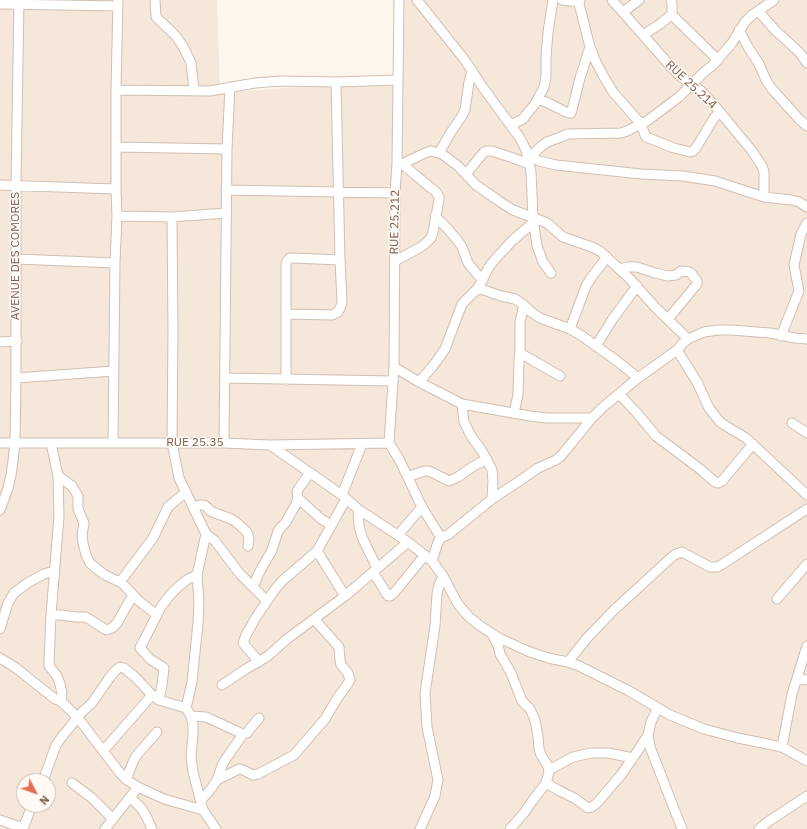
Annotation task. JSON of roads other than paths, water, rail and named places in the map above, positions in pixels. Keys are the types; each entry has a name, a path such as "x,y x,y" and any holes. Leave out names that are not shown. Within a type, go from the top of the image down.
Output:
{"street":[{"path":"155,0 156,17 176,36 191,63 194,90"},
{"name":"RUE 25.212","path":"389,443 394,367 395,193 399,164 399,0"},
{"path":"417,0 472,70 520,138 526,150 530,159 534,220 538,246 543,262 551,273"},
{"path":"511,125 526,115 535,104 543,90 545,83 546,57 553,0"},
{"path":"562,0 579,0 590,47 596,62 613,92 641,124 645,135 648,138 674,148 690,152 693,151 714,118 720,112"},
{"name":"RUE 25.214","path":"612,0 673,69 691,85 701,91 752,151 762,166 764,172 764,197"},
{"path":"623,12 639,0"},
{"path":"671,0 672,14 674,18 718,60"},
{"path":"530,159 535,152 547,142 568,134 621,133 641,124 679,97 718,60 749,18 774,0"},
{"path":"0,4 19,2 118,3 116,90 117,216 115,263 114,443"},
{"name":"AVENUE DES COMORES","path":"0,510 11,475 15,443 16,185 19,2"},
{"path":"758,11 776,31 803,50 807,63"},
{"path":"643,35 672,14"},
{"path":"739,30 772,89 807,126"},
{"path":"538,98 571,113 590,47"},
{"path":"439,153 465,110 472,70"},
{"path":"116,90 210,91 255,82 398,80"},
{"path":"286,314 332,315 338,312 342,302 336,82"},
{"path":"224,443 226,190 230,87"},
{"path":"116,147 227,149"},
{"path":"395,261 422,247 430,238 433,232 439,200 438,195 399,164 432,151 450,159 476,185 513,210 534,220 540,220 547,223 563,237 600,251 619,268 688,339"},
{"path":"466,174 484,152 492,151 513,158 530,159 556,164 641,174 683,176 715,181 764,197 791,200 807,206"},
{"path":"0,185 116,189"},
{"path":"226,190 395,193"},
{"path":"117,216 172,217 226,213"},
{"path":"435,216 458,241 468,263 483,280"},
{"path":"172,217 172,443 179,478 206,534 214,541 240,574 267,601"},
{"path":"419,382 445,349 462,304 478,288 489,267 496,258 512,240 534,220"},
{"path":"781,336 799,291 794,265 801,234 807,223"},
{"path":"570,329 586,286 607,257"},
{"path":"286,380 287,261 290,258 340,260"},
{"path":"16,259 115,263"},
{"path":"619,268 637,267 668,276 686,271 693,276 697,284 668,319"},
{"path":"596,346 612,320 637,286"},
{"path":"478,288 515,299 540,318 570,329 596,346 638,378"},
{"path":"514,413 518,395 520,322 524,305"},
{"path":"358,509 359,526 362,537 375,570 388,596 390,596 429,558 441,538 449,534 492,499 538,468 556,460 561,456 602,408 638,378 677,350 688,339 704,332 731,330 807,339"},
{"path":"0,342 16,341"},
{"path":"677,350 697,382 710,408 718,419 726,426 746,438 807,495"},
{"path":"520,353 560,376"},
{"path":"394,367 419,382 462,404 547,418 592,418"},
{"path":"16,378 114,371"},
{"path":"225,378 393,381"},
{"path":"619,394 656,436 715,482 722,481 753,444"},
{"path":"462,404 464,422 471,436 487,459 492,470 492,499"},
{"path":"792,423 807,433"},
{"name":"RUE 25.35","path":"0,443 224,443 270,445 389,443"},
{"path":"51,443 58,476 59,516 51,615 49,666 57,676 60,684 62,694 61,701"},
{"path":"389,443 399,458 422,507 441,538"},
{"path":"259,662 243,643 243,641 255,619 282,581 317,551 344,497 362,444"},
{"path":"270,445 429,558 443,576 458,604 468,616 492,634 530,652 548,658 568,662 608,680 670,715 704,729 782,747 807,761"},
{"path":"408,478 426,471 434,473 447,480 453,480 487,459"},
{"path":"253,587 272,550 278,531 286,522 296,504 298,498 297,492 299,488 310,473"},
{"path":"58,476 72,486 78,496 78,509 84,523 82,535 83,543 90,563 105,575 120,582 157,615"},
{"path":"120,582 153,538 168,507 186,492"},
{"path":"298,498 321,519 331,525"},
{"path":"193,507 200,504 204,505 210,511 231,518 248,534 248,546"},
{"path":"398,535 422,507"},
{"path":"568,662 587,638 614,610 674,555 682,552 710,567 718,567 807,509"},
{"path":"186,708 192,682 198,623 199,601 197,575 206,534"},
{"path":"222,685 268,656 287,639 345,596 408,542"},
{"path":"317,551 345,596"},
{"path":"777,599 807,564"},
{"path":"0,629 8,603 14,593 29,582 44,574 54,571"},
{"path":"103,751 155,698 162,685 164,668 150,659 140,648 161,607 170,595 188,579 197,575"},
{"path":"420,829 435,796 438,780 427,727 425,693 435,626 437,594 443,576"},
{"path":"51,615 61,614 86,617 106,630 112,628 117,623 133,595"},
{"path":"217,780 239,769 253,774 258,774 294,755 325,719 338,697 348,685 350,680 348,673 341,665 338,647 314,619"},
{"path":"492,634 498,645 500,654 511,673 522,701 530,709 535,720 539,750 546,761 549,770 546,783 510,829"},
{"path":"782,747 792,694 807,646"},
{"path":"0,658 16,668 54,699 61,701 78,718 127,780 138,788 164,799 204,810"},
{"path":"46,773 56,745 66,731 95,699 115,671 120,667 124,668 155,698 186,708 191,716 193,734 191,757 193,772 204,810 216,829"},
{"path":"797,678 807,680"},
{"path":"546,783 576,799 588,808 592,807 621,775 633,758 648,735 651,722 658,708"},
{"path":"191,716 206,717 243,734"},
{"path":"201,800 217,780 223,763 243,734 247,733 260,718"},
{"path":"127,780 136,756 157,732"},
{"path":"648,735 650,747 682,829"},
{"path":"549,770 573,757 591,753 608,753 633,758"},
{"path":"72,783 92,798 113,819"},
{"path":"105,829 138,788"},
{"path":"759,829 807,796"},
{"path":"130,797 142,809 152,829"},
{"path":"0,820 23,829 29,813"}]}
